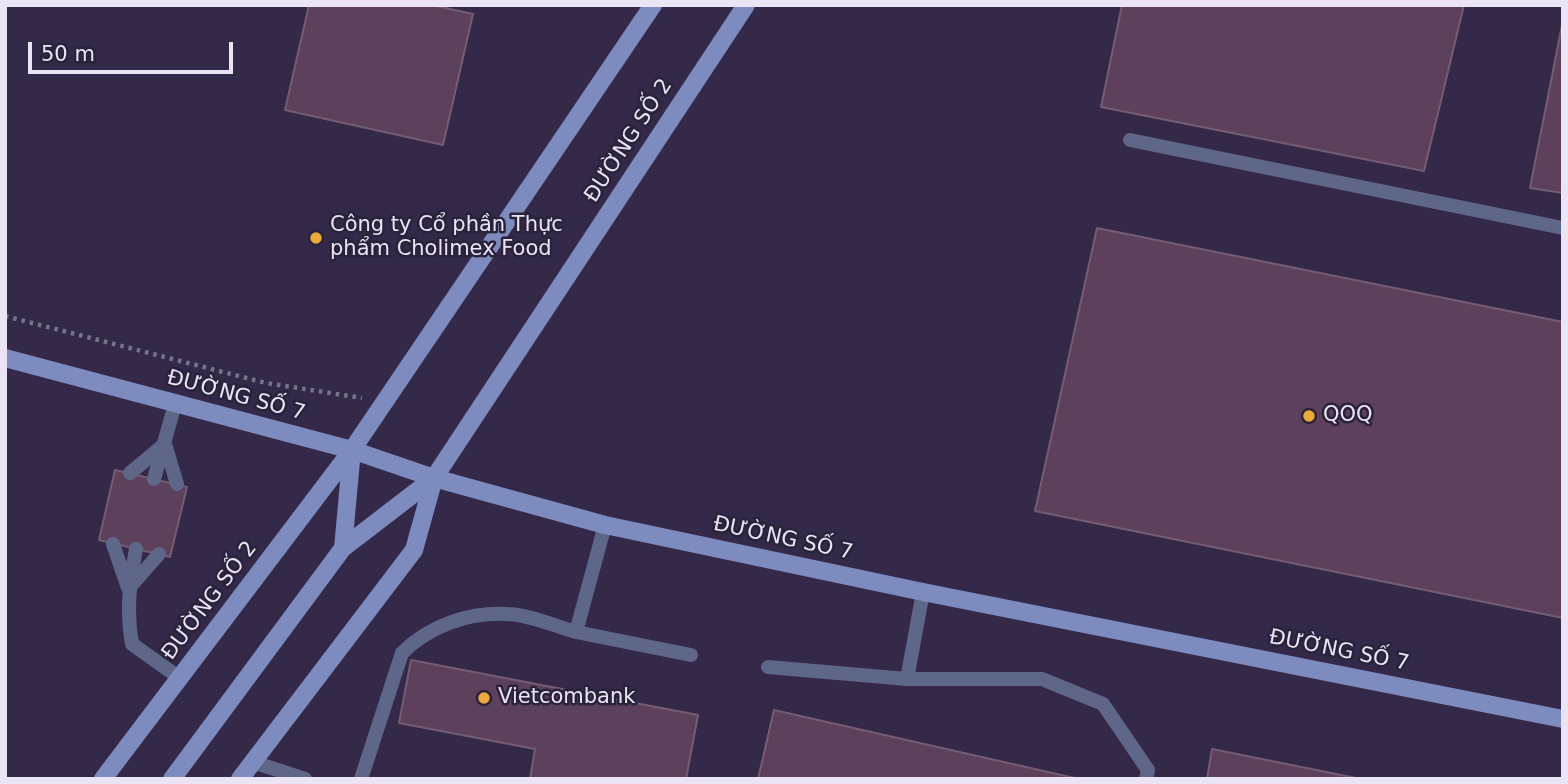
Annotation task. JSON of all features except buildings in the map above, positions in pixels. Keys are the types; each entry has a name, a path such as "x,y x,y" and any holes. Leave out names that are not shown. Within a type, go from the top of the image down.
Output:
{"main road":[{"name":"ĐƯỜNG SỐ 2","path":"103,779 352,450 653,5"},
{"name":"ĐƯỜNG SỐ 2","path":"240,779 414,550 434,478 746,5"},
{"name":"ĐƯỜNG SỐ 7","path":"5,358 352,450 434,478 605,525 923,592 1563,719"},
{"name":"ĐƯỜNG SỐ 2","path":"343,548 352,450"},
{"name":"ĐƯỜNG SỐ 2","path":"172,779 343,548 434,478"}],"lane":[{"path":"1130,139 1563,228"},
{"path":"154,479 175,404"},
{"path":"130,473 165,443"},
{"path":"165,443 177,484"},
{"path":"576,632 605,525"},
{"path":"113,544 129,589"},
{"path":"136,549 129,589 128,618 132,644 181,679"},
{"path":"129,589 159,554"},
{"path":"907,679 923,592"},
{"path":"361,779 402,653 416,638 434,628 472,615 509,613 576,632 691,655"},
{"path":"768,667 907,679 1042,679 1103,704 1148,770 1146,779"},
{"path":"253,762 306,779"}],"path":[{"path":"5,316 266,383 385,402"}],"shaded area":[{"path":"5,5 1563,5 1563,779 5,779"}],"place":[{"name":"Công ty Cổ phần Thực phẩm Cholimex Food","path":"316,238"},
{"name":"QOQ","path":"1309,416"},
{"name":"Vietcombank","path":"484,698"}]}
